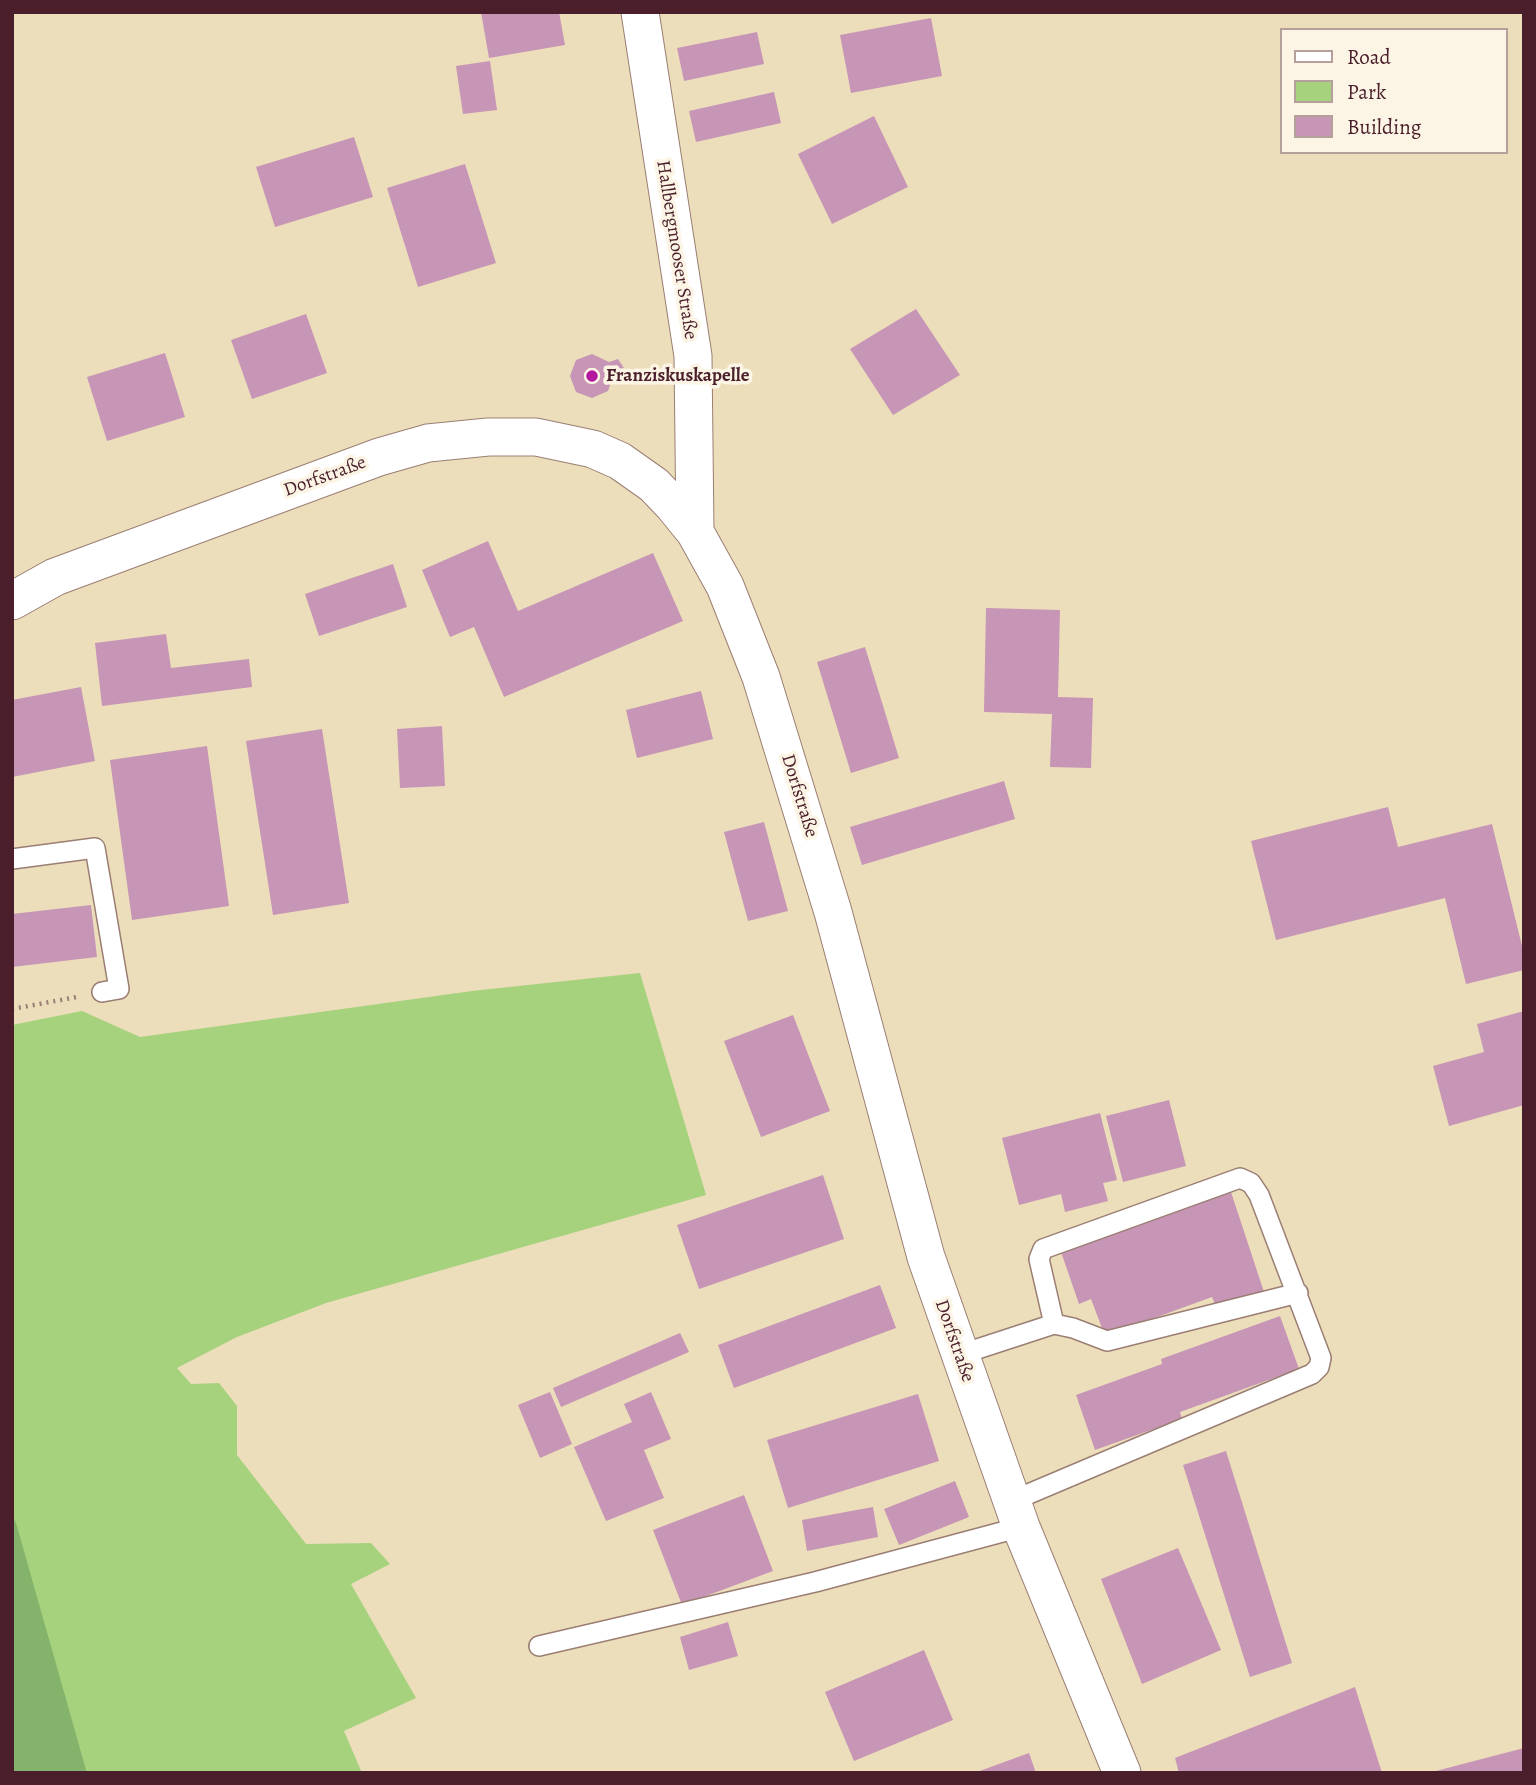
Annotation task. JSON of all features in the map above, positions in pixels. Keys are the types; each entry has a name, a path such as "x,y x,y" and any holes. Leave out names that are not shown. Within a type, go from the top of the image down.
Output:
{"street":[{"name":"Hallbergmooser Straße","path":"640,12 692,356 695,532"},
{"name":"Dorfstraße","path":"12,600 55,577 379,457 440,442 536,437 593,449 620,461 654,485 695,532 725,586 785,749 833,912 907,1194 959,1355 1017,1514 1122,1773"}],"lane":[{"path":"12,859 94,848 119,989 102,992"},
{"path":"539,1646 815,1582 1017,1514 1312,1374 1319,1367 1321,1358 1259,1195 1251,1183 1240,1178 1043,1250 1039,1259 1054,1324"},
{"path":"959,1355 1054,1324 1107,1341 1298,1293"}],"path":[{"path":"12,1009 102,992"}],"green space":[{"path":"640,973 706,1195 326,1303 237,1337 177,1368 191,1384 219,1383 237,1406 237,1455 306,1544 371,1543 390,1564 351,1584 416,1698 344,1731 362,1773 87,1773 12,1516 12,1025 82,1011 140,1037 472,991"},
{"path":"12,1516 16,1523 87,1773 12,1773"}],"building":[{"path":"481,12 559,12 565,45 489,58"},
{"path":"931,18 942,76 851,93 840,35"},
{"path":"757,32 764,64 684,81 677,48"},
{"path":"490,61 497,110 463,114 456,66"},
{"path":"774,92 781,123 696,142 689,111"},
{"path":"874,116 908,187 832,224 798,154"},
{"path":"354,137 373,197 275,227 256,167"},
{"path":"465,164 496,263 418,287 387,188"},
{"path":"916,309 960,375 893,415 850,349"},
{"path":"306,314 327,373 252,399 231,340"},
{"path":"165,353 185,417 107,441 87,377"},
{"name":"Franziskuskapelle","path":"592,354 609,362 618,359 624,368 614,373 608,391 592,398 576,392 570,376 576,360"},
{"path":"488,541 518,611 653,553 683,621 504,697 474,627 450,637 422,570"},
{"path":"393,564 407,607 319,636 305,594"},
{"path":"986,608 1060,610 1058,697 1093,698 1091,768 1050,767 1052,714 984,712"},
{"path":"166,634 171,668 249,659 252,687 102,706 95,643"},
{"path":"865,647 899,758 851,773 817,662"},
{"path":"81,687 95,761 12,777 12,700"},
{"path":"701,691 713,739 637,758 626,710"},
{"path":"442,726 445,786 400,788 397,729"},
{"path":"322,729 349,903 273,915 246,741"},
{"path":"207,746 229,906 132,920 110,760"},
{"path":"1004,781 1015,819 862,865 850,827"},
{"path":"1388,807 1398,847 1492,824 1524,954 1524,970 1466,984 1445,898 1276,940 1251,841"},
{"path":"764,822 788,911 748,921 724,832"},
{"path":"91,905 97,957 12,967 12,914"},
{"path":"1524,1011 1524,1105 1449,1126 1433,1066 1484,1052 1477,1024"},
{"path":"793,1015 830,1111 761,1137 724,1041"},
{"path":"1169,1100 1186,1166 1123,1182 1106,1116"},
{"path":"1100,1113 1117,1180 1103,1183 1108,1201 1065,1212 1061,1194 1019,1205 1002,1138"},
{"path":"823,1175 844,1239 699,1289 677,1225"},
{"path":"1229,1186 1264,1292 1217,1309 1212,1297 1105,1336 1091,1299 1079,1304 1061,1252"},
{"path":"880,1285 896,1328 734,1388 718,1345"},
{"path":"1280,1316 1299,1369 1180,1412 1182,1419 1095,1450 1076,1395 1162,1364 1161,1359"},
{"path":"680,1333 689,1352 561,1407 553,1388"},
{"path":"550,1392 572,1444 540,1458 518,1405"},
{"path":"651,1392 671,1439 644,1450 664,1498 606,1521 574,1447 632,1422 624,1404"},
{"path":"918,1394 939,1461 788,1508 767,1440"},
{"path":"1226,1451 1292,1663 1250,1677 1183,1465"},
{"path":"955,1481 969,1517 899,1545 884,1509"},
{"path":"744,1495 773,1571 682,1605 653,1530"},
{"path":"873,1507 878,1537 807,1551 802,1520"},
{"path":"1178,1548 1221,1650 1142,1684 1101,1579"},
{"path":"728,1622 738,1656 689,1670 680,1637"},
{"path":"924,1650 953,1720 854,1761 825,1692"},
{"path":"1355,1687 1382,1773 1179,1773 1175,1758"},
{"path":"1524,1748 1524,1773 1432,1773 1432,1772"},
{"path":"1029,1753 1036,1773 977,1773 977,1772"}],"place":[{"name":"Franziskuskapelle","path":"592,376"}]}
